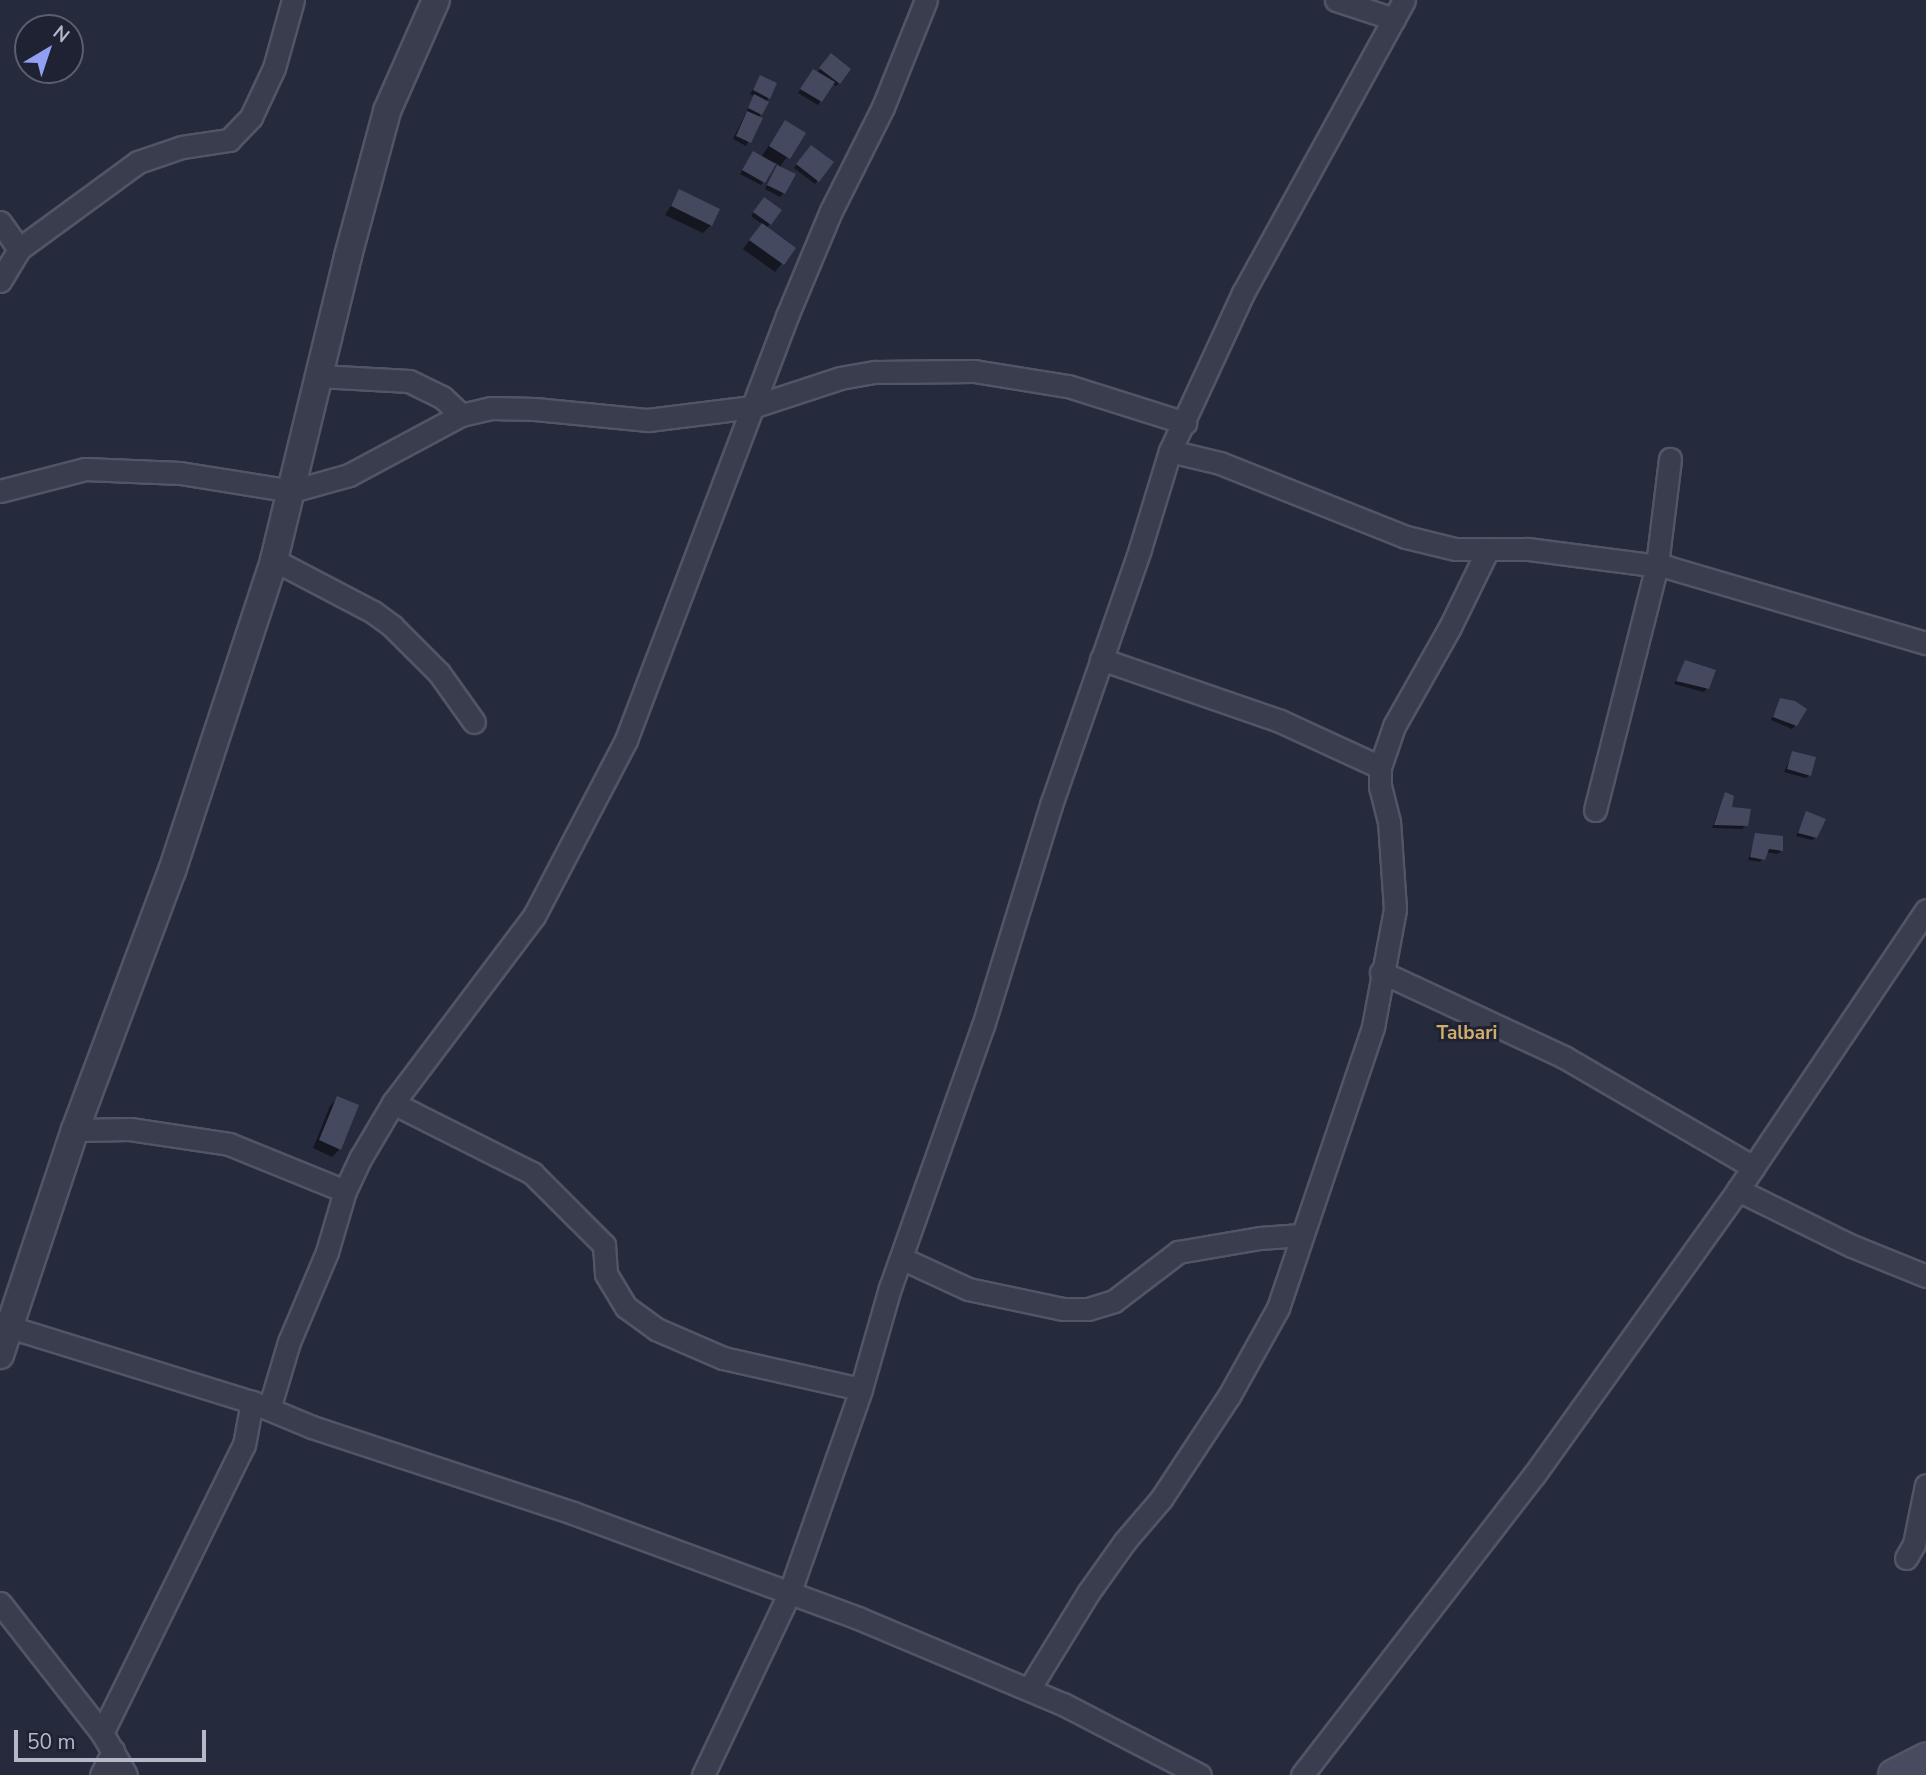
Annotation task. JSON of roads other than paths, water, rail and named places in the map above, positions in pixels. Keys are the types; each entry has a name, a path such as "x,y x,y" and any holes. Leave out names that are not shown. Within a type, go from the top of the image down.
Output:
{"main road":[{"path":"1894,1775 1926,1759"}],"street":[{"path":"0,281 19,249 138,162 182,147 229,140 251,117 274,68 293,0"},
{"path":"0,1355 5,1325 172,871 274,560 387,111 436,0"},
{"path":"100,1775 108,1742 244,1445 327,1252 345,1191 393,1103 534,916 626,740 752,407 831,211 883,107 926,0"},
{"path":"703,1775 789,1594 861,1388 901,1258 983,1026 1051,805 1170,451 1243,293 1399,10 1335,0"},
{"path":"0,222 19,249"},
{"path":"0,491 85,469 180,473 292,491 349,475 461,415 491,408 535,408 648,420 752,407 840,378 875,372 974,371 1068,386 1185,423"},
{"path":"319,376 409,381 442,397 461,415"},
{"path":"1170,451 1231,467 1406,537 1455,549 1528,549 1657,565 1926,643"},
{"path":"1595,810 1657,565 1670,459"},
{"path":"1029,1689 1088,1593 1125,1541 1161,1499 1229,1396 1278,1308 1373,1027 1381,972 1395,909 1388,822 1380,787 1380,767 1394,726 1450,626 1487,551"},
{"path":"274,560 373,612 392,626 439,673 474,722"},
{"path":"1101,659 1280,721 1380,767"},
{"path":"1302,1775 1534,1475 1738,1190 1926,910"},
{"path":"1381,972 1564,1057 1753,1167"},
{"path":"393,1103 532,1173 604,1245 606,1274 626,1307 656,1329 723,1359 861,1388"},
{"path":"75,1130 130,1129 229,1144 345,1191"},
{"path":"1738,1190 1852,1246 1926,1276"},
{"path":"901,1258 968,1289 1063,1309 1088,1309 1114,1301 1178,1252 1260,1238 1301,1235"},
{"path":"5,1325 261,1406 312,1427 573,1513 858,1618 1029,1689 1200,1775"},
{"path":"1906,1558 1914,1544 1926,1485"},
{"path":"0,1603 108,1742 126,1775"}],"district":[{"name":"Talbari","path":"1467,1034"}]}
